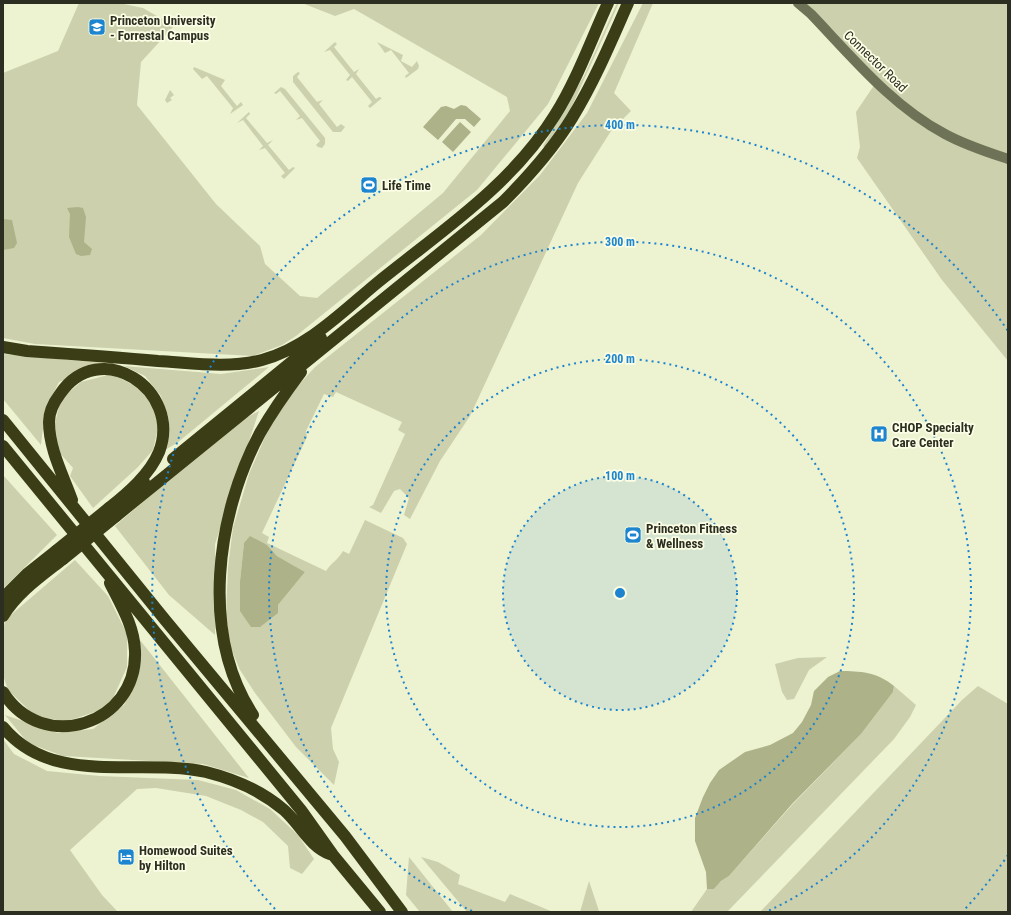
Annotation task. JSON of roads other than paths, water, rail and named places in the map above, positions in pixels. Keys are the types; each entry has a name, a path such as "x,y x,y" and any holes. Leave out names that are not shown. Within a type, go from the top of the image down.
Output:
{"highway":[{"path":"3,347 27,351 203,364 239,364 262,360 289,350 311,336 409,257 428,244 489,193 522,158 546,128 568,90 608,3"},
{"path":"3,616 27,587 59,555 310,359 502,202 523,181 555,143 579,106 628,3"},
{"path":"122,498 150,478 412,264 428,244"},
{"path":"265,739 262,727 237,687 224,642 221,613 221,568 225,539 235,497 252,451 275,408 310,359"},
{"path":"76,510 53,452 49,422 52,409 64,388 82,374 94,370 112,370 135,378 152,394 162,414 163,434 159,452 148,470 122,498 113,512"},
{"path":"3,420 166,621 345,836 402,912"},
{"path":"3,446 104,572 125,594 301,810 333,855 380,912"},
{"path":"3,598 27,574 59,555"},
{"path":"3,692 16,708 27,716 34,720 56,726 71,726 98,719 107,713 118,701 128,686 132,676 135,658 134,638 130,625 104,572"},
{"path":"3,727 21,745 45,758 56,762 82,766 188,770 208,773 244,785 285,811 320,850 333,855"}],"street":[{"name":"Connector Road","path":"798,3 811,14 881,87 911,111 945,134 976,148 1008,159"}],"place":[{"name":"Princeton University - Forrestal Campus","path":"97,27"},
{"name":"Life Time","path":"369,185"},
{"name":"CHOP Specialty Care Center","path":"879,434"},
{"name":"Princeton Fitness & Wellness","path":"633,535"},
{"name":"Homewood Suites by Hilton","path":"126,857"}]}
